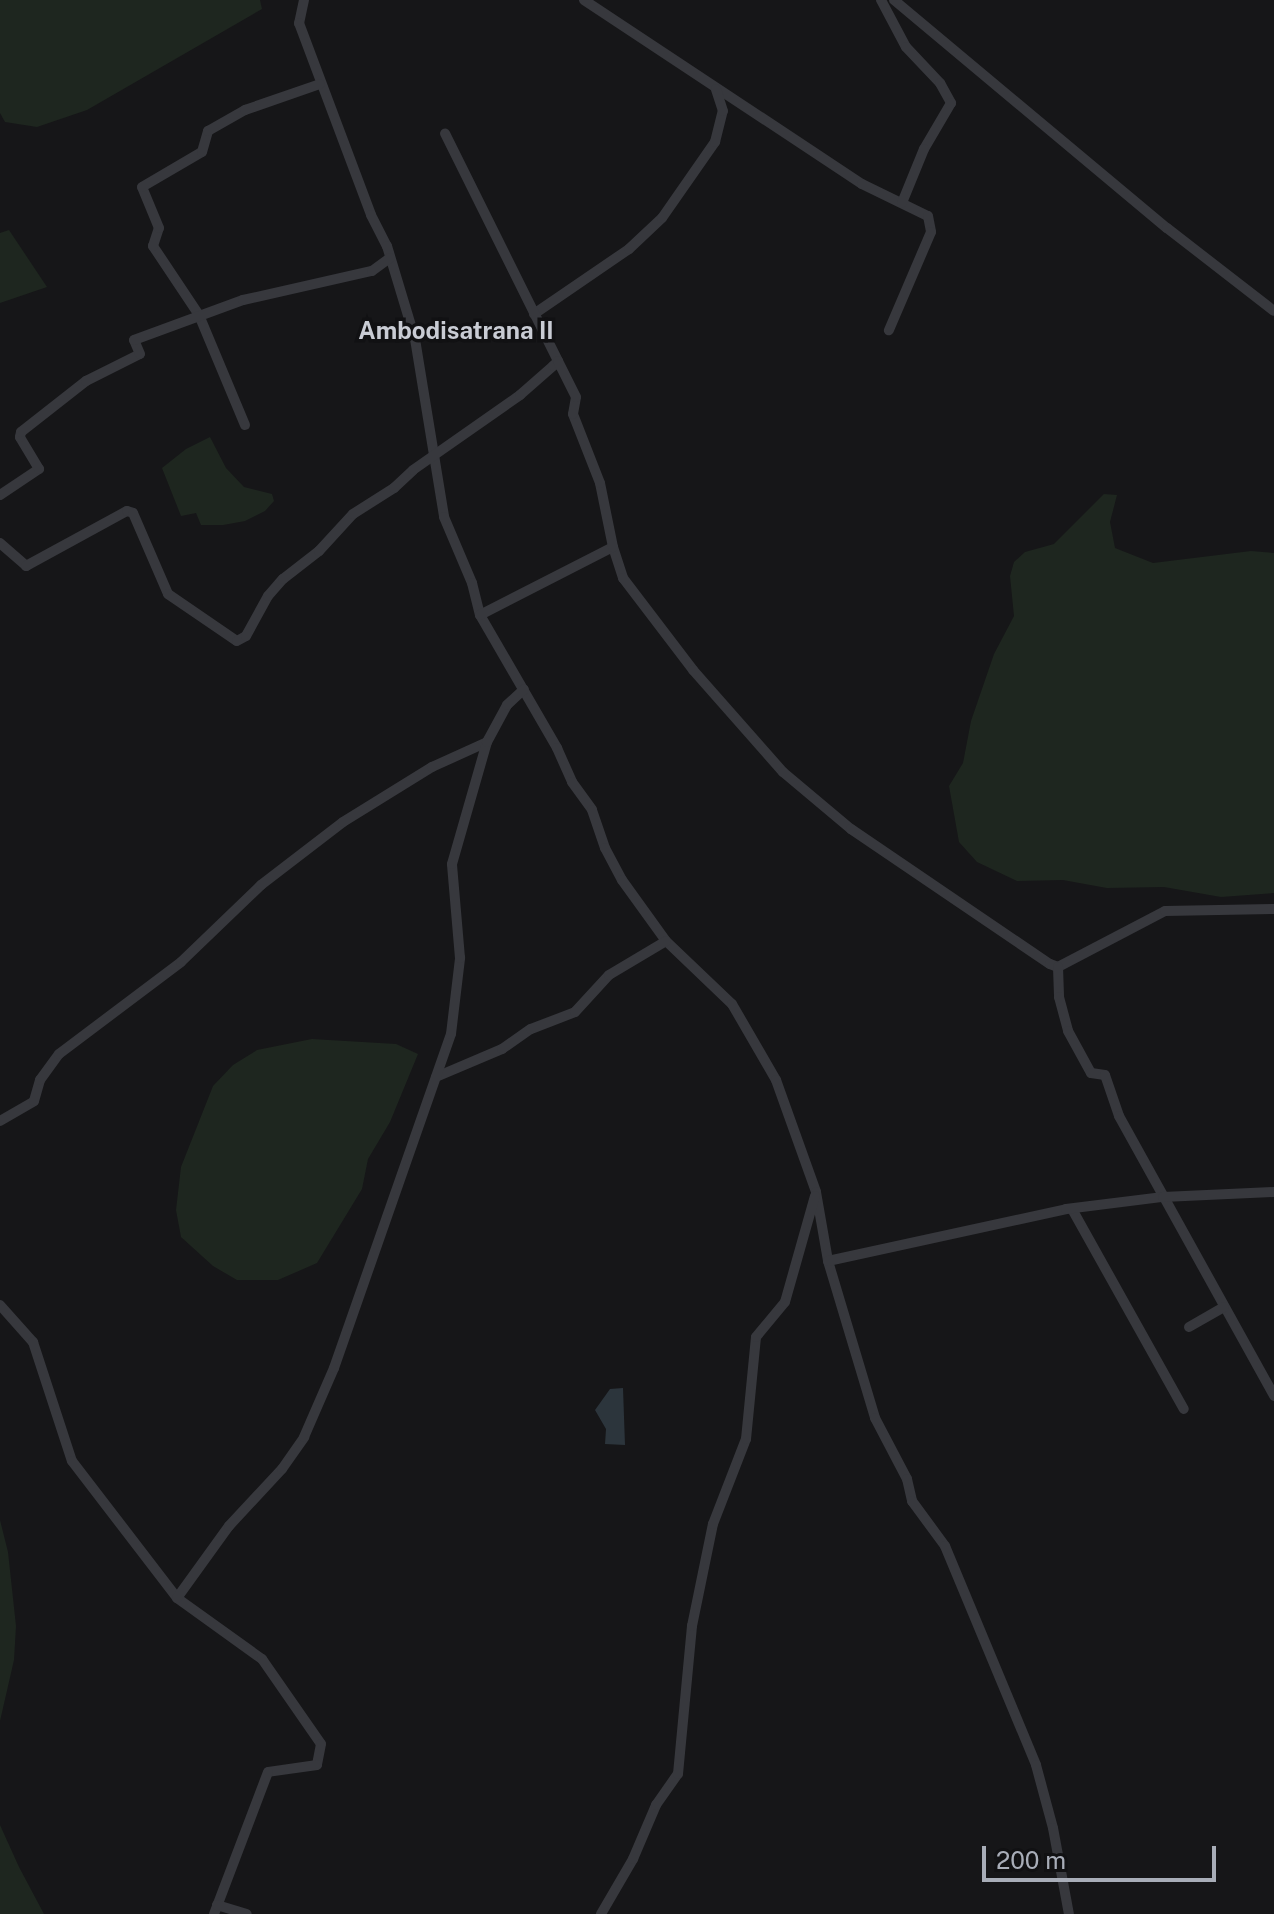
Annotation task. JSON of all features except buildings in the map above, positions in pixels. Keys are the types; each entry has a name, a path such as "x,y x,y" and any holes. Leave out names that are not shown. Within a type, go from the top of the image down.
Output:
{"street":[{"path":"304,0 299,23 320,84 390,258 415,339 444,517 472,583 480,615 524,689 572,782 592,810 605,848 622,880 666,941 732,1004 776,1080 816,1192 828,1261 875,1418 907,1479 912,1501 945,1546 1036,1765 1053,1828 1069,1914"},
{"path":"584,0 862,184 928,216 931,232 889,330"},
{"path":"881,0 906,47 940,83 951,103 924,149 902,203"},
{"path":"894,0 1167,228 1274,311"},
{"path":"245,425 199,315 153,246 159,228 142,187 202,152 208,131 245,110 320,84"},
{"path":"534,314 629,249 662,218 715,142 723,111 716,89"},
{"path":"445,133 576,397 573,414 596,470 623,578 693,670 783,772 851,829 1003,934 1058,967"},
{"path":"0,495 39,469 20,437 21,432 86,381 140,354 134,340 199,315 281,290 372,271 390,258"},
{"path":"0,543 26,566 127,511 133,513 168,594 237,641 246,636 268,596 283,579 319,551 353,514 394,488 413,470 520,395 558,361"},
{"path":"480,615 613,547"},
{"path":"177,1598 229,1526 282,1469 304,1437 334,1368 451,1034 460,958 452,864 487,742 507,705 524,689"},
{"path":"0,1121 34,1101 40,1080 59,1054 109,1020 181,962 261,885 343,822 432,767 487,742"},
{"path":"1058,967 1108,944 1165,911 1274,909"},
{"path":"436,1077 502,1049 531,1029 575,1012 609,975 666,941"},
{"path":"1058,967 1059,997 1068,1031 1091,1073 1105,1075 1119,1116 1274,1396"},
{"path":"601,1914 633,1859 656,1805 678,1774 692,1626 713,1524 746,1439 756,1337 785,1302 816,1192"},
{"path":"828,1261 1072,1209 1163,1197 1274,1192"},
{"path":"1072,1209 1184,1409"},
{"path":"0,1305 33,1342 72,1461 177,1598 262,1659 321,1744 317,1765 268,1772 215,1910 247,1914"},
{"path":"1189,1327 1224,1307"}],"shaded area":[{"path":"0,0 260,0 262,9 87,110 37,127 5,122 0,113"},
{"path":"9,230 47,287 0,303 0,233"},
{"path":"210,437 226,468 244,487 272,494 274,501 265,511 245,521 223,525 201,525 196,513 181,516 162,468 186,449"},
{"path":"1104,494 1117,495 1110,522 1115,548 1153,563 1251,551 1274,553 1274,893 1221,897 1164,887 1107,888 1063,880 1017,881 977,862 959,842 949,786 963,763 971,721 994,654 1014,616 1010,576 1014,562 1025,552 1054,544"},
{"path":"312,1039 396,1044 418,1054 390,1122 368,1159 362,1189 317,1263 278,1280 237,1280 213,1266 181,1237 176,1210 181,1167 213,1086 233,1065 257,1050"},
{"path":"623,1388 625,1445 605,1444 606,1429 595,1410 610,1389"},
{"path":"0,1520 8,1552 16,1626 14,1660 0,1721"},
{"path":"0,1825 19,1867 44,1914 0,1914"}],"district":[{"name":"Ambodisatrana II","path":"456,331"}]}
